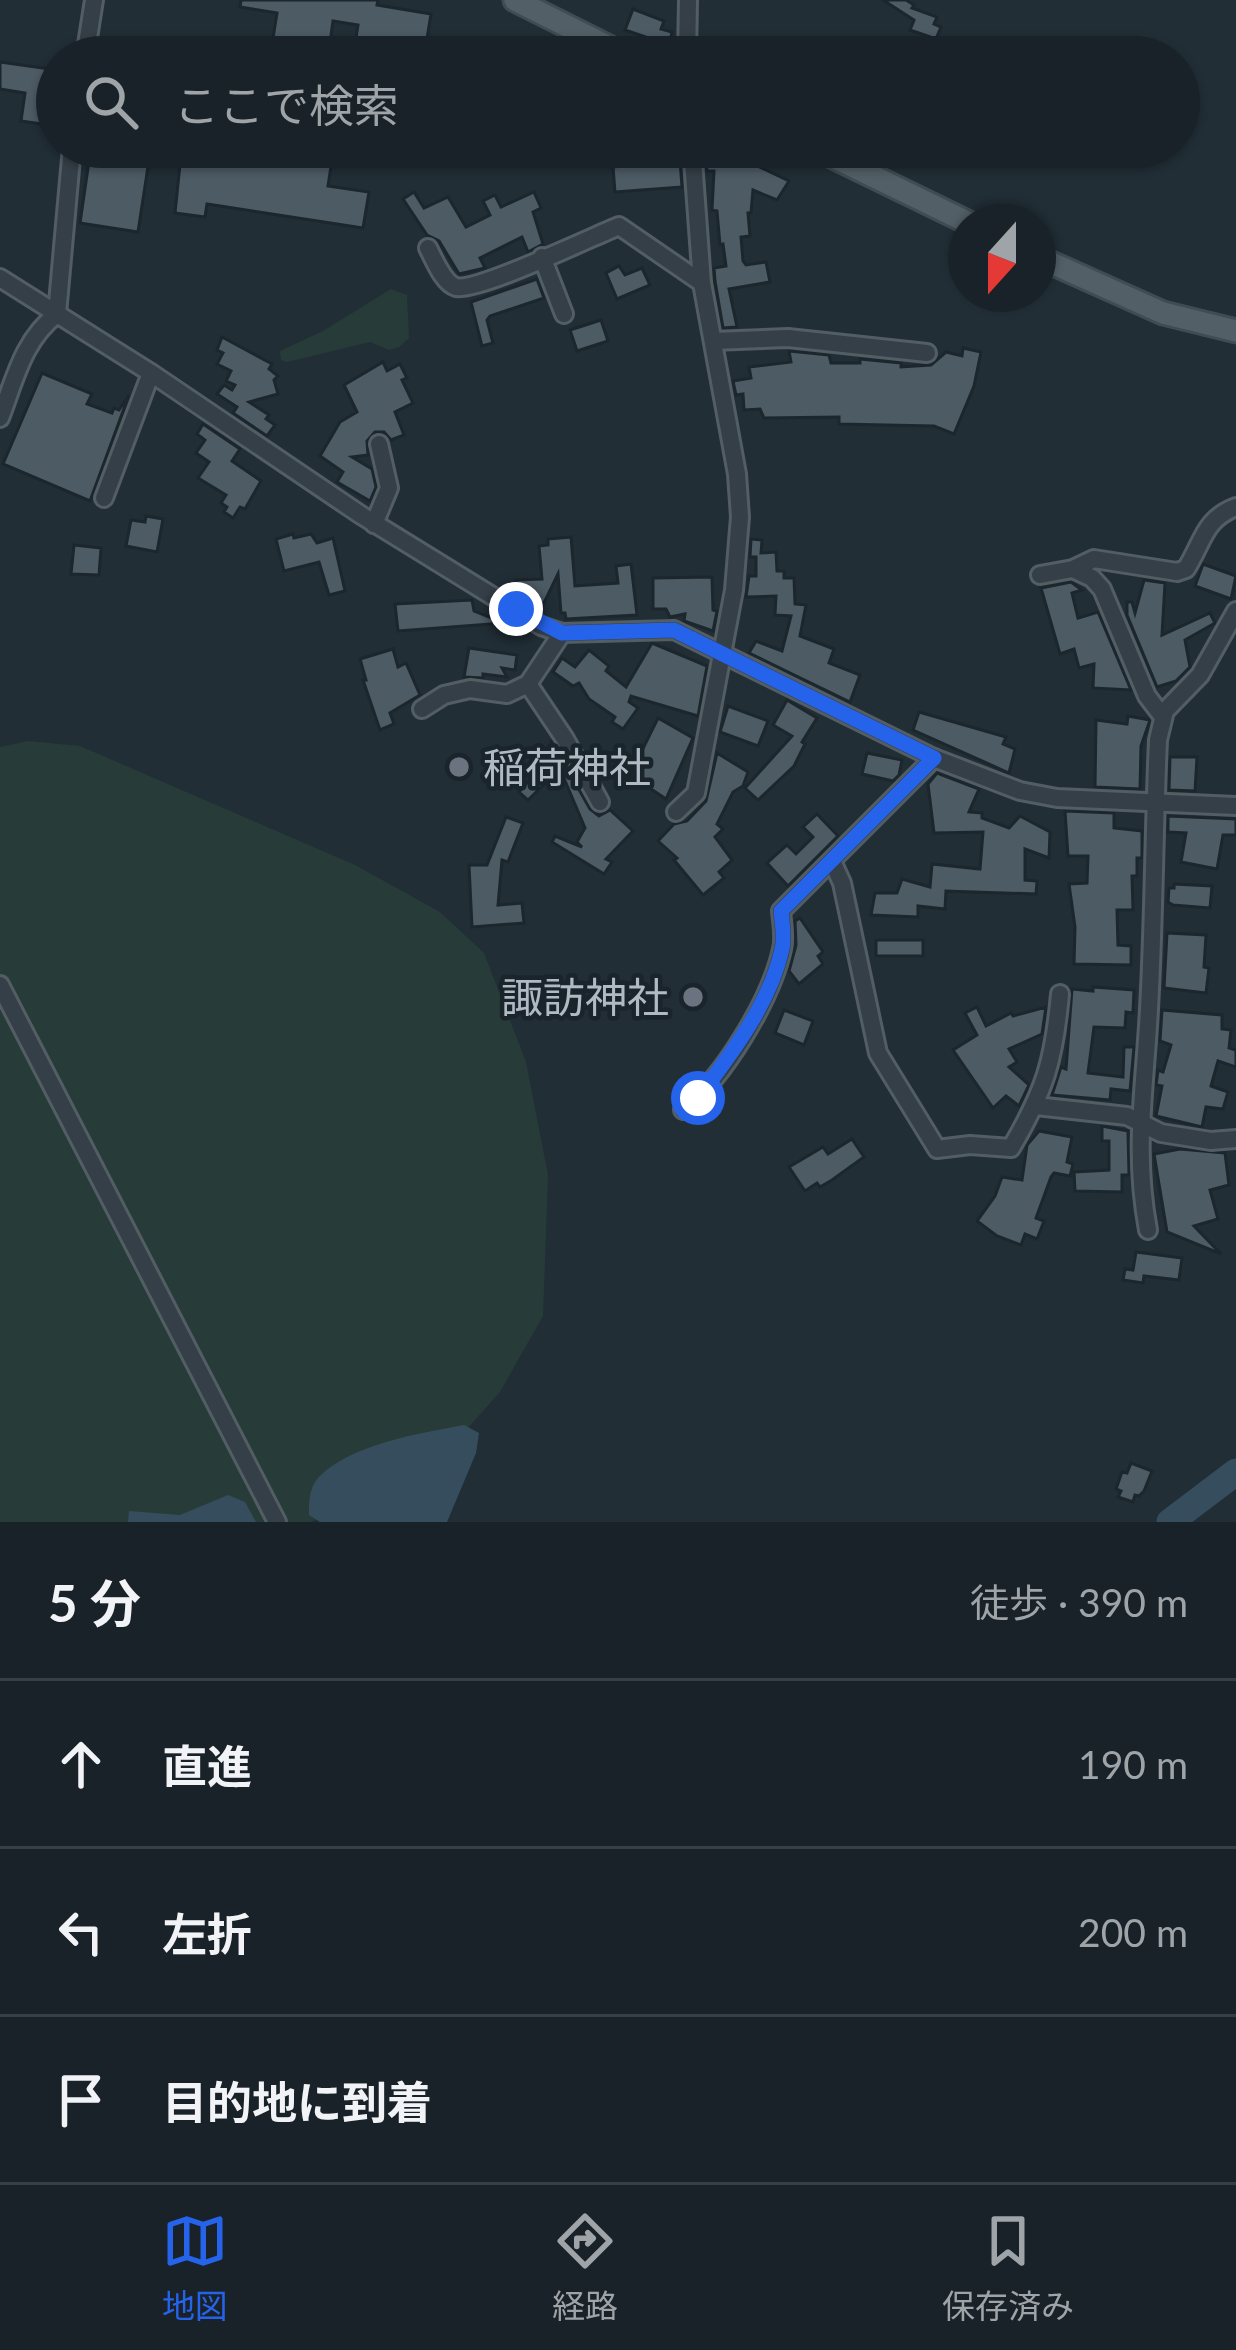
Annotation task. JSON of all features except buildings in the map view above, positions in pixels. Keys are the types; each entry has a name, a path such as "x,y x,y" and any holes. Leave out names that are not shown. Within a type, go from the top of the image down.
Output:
{"main road":[{"path":"515,0 587,36"},
{"path":"856,168 948,213"},
{"path":"1056,264 1163,313 1236,331"}],"street":[{"path":"88,36 94,0"},
{"path":"687,36 688,0"},
{"path":"0,418 26,349 38,329 57,314 70,168"},
{"path":"676,812 695,793 734,590 740,517 737,474 702,283 694,168"},
{"path":"428,248 449,284 459,288 485,282 619,226 702,283"},
{"path":"542,257 564,314"},
{"path":"0,278 374,524 541,626 562,633 674,630 934,758 1039,795 1236,806"},
{"path":"713,341 788,338 927,353"},
{"path":"104,498 152,374"},
{"path":"374,524 389,488 379,444"},
{"path":"1040,575 1073,569 1094,559 1177,572 1186,568 1216,515 1236,507"},
{"path":"1073,569 1102,589 1148,696 1163,717"},
{"path":"1148,1230 1138,1180 1138,1137 1158,740 1163,717 1200,676 1236,611"},
{"path":"422,710 458,692 507,694 528,683 562,633"},
{"path":"528,683 600,802"},
{"path":"683,1110 698,1098 752,1018 783,946 781,911 934,758"},
{"path":"832,861 842,883 878,1053 937,1149 1010,1148 1036,1106 1054,1058 1060,994"},
{"path":"0,985 277,1522"},
{"path":"1036,1106 1126,1116 1162,1133 1211,1141 1236,1139"}],"green space":[{"path":"391,289 407,295 409,338 399,347 389,350 370,342 281,360 280,351"},
{"path":"28,741 80,746 355,865 440,912 484,953 526,1062 548,1175 543,1316 500,1392 457,1440 373,1492 311,1522 0,1522 0,747"}],"water":[{"path":"464,1425 479,1433 476,1453 447,1522 320,1522 309,1515 315,1482 348,1456"},
{"path":"228,1495 245,1502 256,1522 128,1522 129,1511 180,1515"}],"waterway":[{"path":"1170,1522 1236,1472"}],"place":[{"name":"稲荷神社","path":"459,767"},
{"name":"諏訪神社","path":"693,997"}],"route":[{"path":"516,609 562,633 674,630 934,758 781,911 783,946 770,981 743,1036 698,1098"}]}
